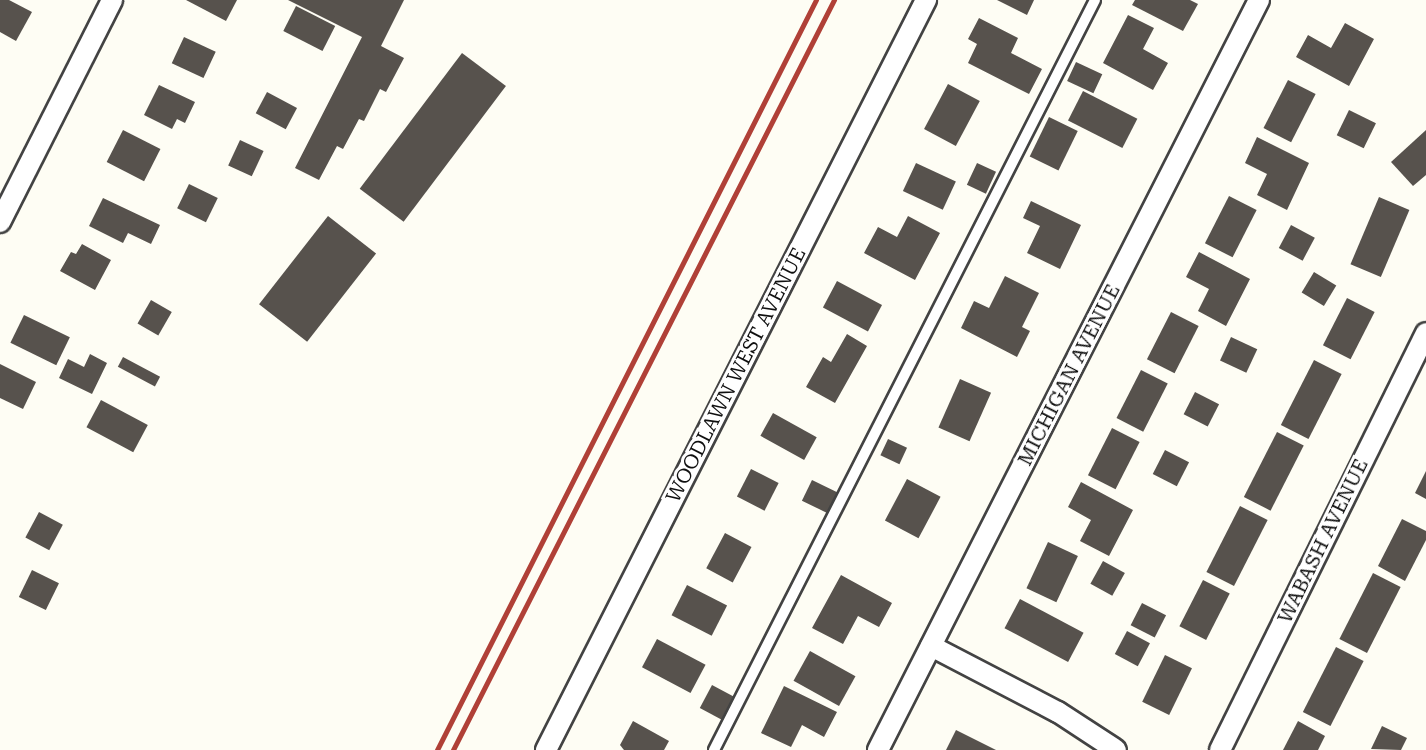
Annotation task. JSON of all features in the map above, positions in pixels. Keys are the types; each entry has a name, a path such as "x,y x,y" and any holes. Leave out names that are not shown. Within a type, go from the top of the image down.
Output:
{"street":[{"path":"0,222 112,0"},
{"name":"WOODLAWN WEST AVENUE","path":"546,750 927,0"},
{"name":"MICHIGAN AVENUE","path":"878,750 1259,0"},
{"name":"WABASH AVENUE","path":"1220,750 1426,333"},
{"path":"931,646 1058,712 1116,750"}],"lane":[{"path":"714,750 1095,0"}],"building":[{"path":"0,0 9,0 32,12 16,41 0,32"},
{"path":"186,0 237,0 226,21"},
{"path":"288,0 404,0 381,46 404,58 386,92 380,89 364,121 359,119 343,149 337,146 319,180 295,168 362,37"},
{"path":"997,0 1034,0 1027,15"},
{"path":"1135,0 1190,0 1198,4 1183,31 1132,5"},
{"path":"296,6 335,26 322,51 283,31"},
{"path":"1128,15 1154,28 1143,49 1168,63 1153,90 1103,63"},
{"path":"979,18 1018,38 1011,53 1042,69 1029,94 968,63 977,44 968,39"},
{"path":"1345,23 1374,39 1349,86 1296,57 1308,35 1331,48"},
{"path":"184,37 216,52 203,78 172,63"},
{"path":"462,53 506,86 404,222 360,189"},
{"path":"1076,62 1102,74 1093,93 1067,81"},
{"path":"1288,80 1316,94 1291,142 1263,128"},
{"path":"948,84 980,101 956,146 924,129"},
{"path":"159,85 195,102 185,123 177,119 172,129 144,115"},
{"path":"1083,91 1137,119 1122,148 1068,120"},
{"path":"267,92 297,108 286,129 256,113"},
{"path":"1349,110 1376,123 1364,148 1337,135"},
{"path":"1049,117 1078,131 1058,171 1030,157"},
{"path":"123,130 160,149 144,181 107,162"},
{"path":"1426,130 1426,175 1413,186 1391,162"},
{"path":"1257,137 1309,163 1287,210 1257,195 1267,174 1245,163"},
{"path":"240,140 264,151 252,176 228,165"},
{"path":"916,163 956,182 943,210 903,191"},
{"path":"977,163 996,172 986,194 967,185"},
{"path":"189,184 218,198 206,222 177,208"},
{"path":"1229,196 1257,210 1233,257 1205,243"},
{"path":"1379,197 1409,210 1381,277 1350,264"},
{"path":"103,198 160,225 151,244 128,233 123,243 89,226"},
{"path":"1031,201 1081,225 1060,269 1027,253 1040,226 1023,218"},
{"path":"328,216 376,254 307,342 259,304"},
{"path":"908,216 940,233 915,280 864,253 878,227 897,237"},
{"path":"1291,225 1315,238 1303,261 1279,248"},
{"path":"82,244 111,260 95,290 60,271 71,252 76,254"},
{"path":"1199,252 1250,279 1226,326 1198,311 1209,289 1186,277"},
{"path":"1314,272 1336,285 1324,306 1302,293"},
{"path":"1005,276 1039,293 1022,327 1030,331 1017,357 961,328 974,301 989,308"},
{"path":"837,281 882,305 868,331 823,307"},
{"path":"1347,298 1375,312 1351,359 1323,345"},
{"path":"151,300 172,312 158,335 138,323"},
{"path":"1171,312 1199,326 1175,373 1147,359"},
{"path":"24,315 70,337 56,365 10,343"},
{"path":"847,334 867,346 835,403 806,387 823,357 831,362"},
{"path":"1231,337 1257,349 1246,373 1220,361"},
{"path":"90,354 107,363 92,394 59,378 68,359 84,367"},
{"path":"123,357 160,377 155,386 118,367"},
{"path":"1314,360 1342,374 1308,439 1281,425"},
{"path":"0,364 36,382 23,409 0,398"},
{"path":"1141,370 1168,384 1143,432 1116,418"},
{"path":"960,379 991,393 970,441 938,427"},
{"path":"1195,392 1219,404 1208,427 1184,414"},
{"path":"101,400 148,425 133,452 86,427"},
{"path":"773,413 817,437 804,460 760,436"},
{"path":"1112,428 1140,442 1116,489 1088,475"},
{"path":"1277,432 1304,446 1271,511 1244,497"},
{"path":"888,439 907,448 899,464 880,455"},
{"path":"1165,450 1189,462 1177,486 1153,474"},
{"path":"751,469 779,483 765,511 737,497"},
{"path":"1426,471 1426,499 1415,493"},
{"path":"907,479 941,497 918,538 885,520"},
{"path":"812,480 837,492 827,513 802,501"},
{"path":"1081,482 1133,510 1109,556 1080,541 1091,520 1068,507"},
{"path":"1240,506 1268,520 1234,586 1206,572"},
{"path":"39,512 63,525 49,550 25,538"},
{"path":"1402,519 1426,531 1426,540 1405,581 1378,566"},
{"path":"725,533 751,547 733,582 706,568"},
{"path":"1048,542 1078,556 1056,602 1026,588"},
{"path":"1103,561 1125,573 1112,596 1090,584"},
{"path":"32,570 59,583 46,610 19,597"},
{"path":"1373,573 1401,587 1367,653 1339,639"},
{"path":"841,575 892,603 879,627 858,616 843,644 812,628"},
{"path":"1203,580 1230,594 1206,640 1179,626"},
{"path":"687,585 727,605 712,636 672,615"},
{"path":"1020,599 1084,633 1068,662 1005,628"},
{"path":"1142,603 1166,615 1155,638 1131,625"},
{"path":"1127,631 1150,643 1138,666 1115,654"},
{"path":"657,639 706,665 691,693 642,667"},
{"path":"1336,647 1364,661 1330,726 1303,712"},
{"path":"810,651 855,676 839,706 794,681"},
{"path":"1165,655 1192,668 1169,715 1142,702"},
{"path":"712,685 735,697 723,720 700,708"},
{"path":"784,686 837,712 824,737 802,725 791,747 761,733"},
{"path":"633,721 669,741 664,750 624,750 620,745"},
{"path":"1298,721 1325,736 1318,750 1283,750"},
{"path":"1382,726 1407,738 1401,750 1371,749"},
{"path":"956,730 996,750 946,750"}],"railway":[{"path":"437,750 816,0"},
{"path":"453,750 834,0"}]}
